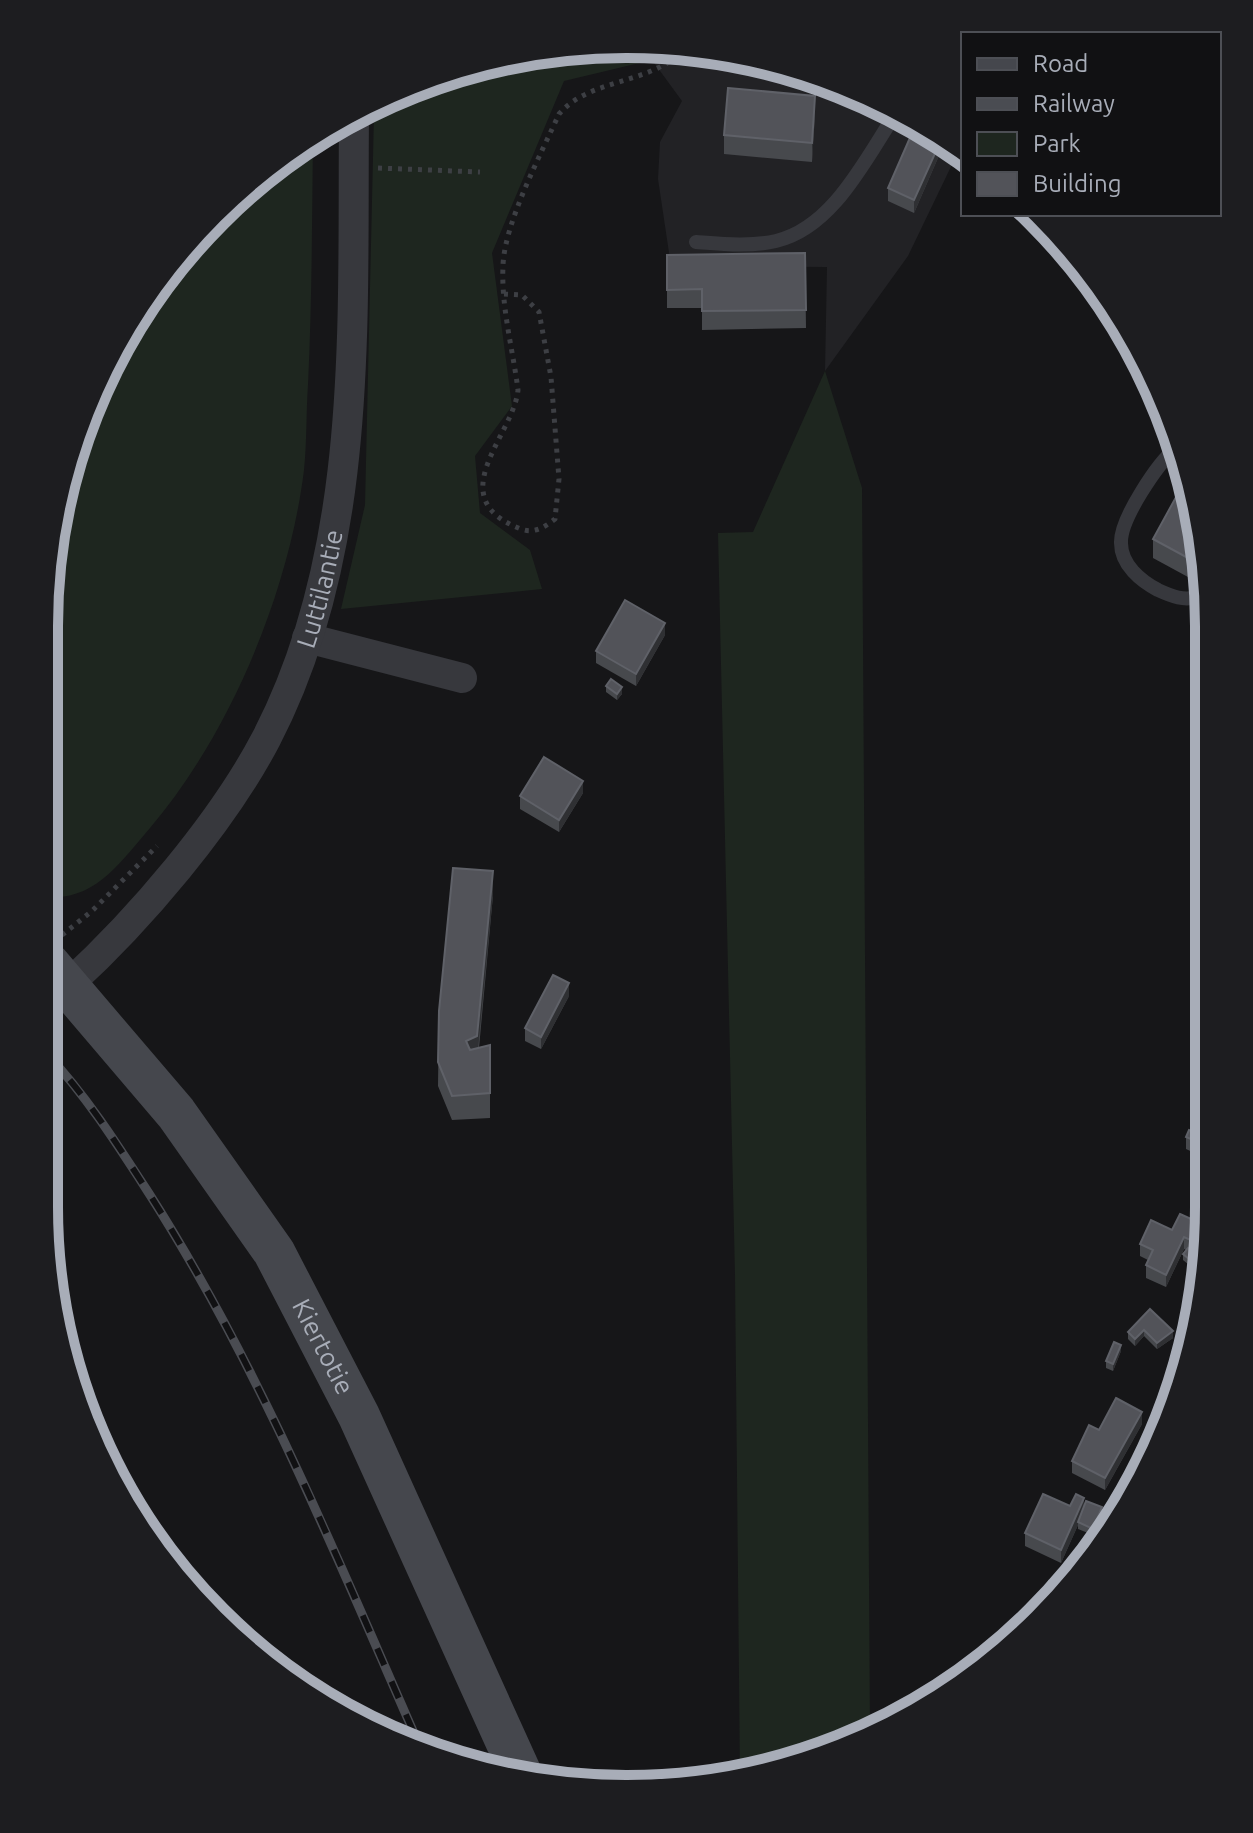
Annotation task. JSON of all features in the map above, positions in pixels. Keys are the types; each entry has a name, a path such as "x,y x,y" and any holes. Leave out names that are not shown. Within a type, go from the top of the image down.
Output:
{"street":[{"name":"Luttilantie","path":"58,962 175,871 239,786 284,701 307,638 340,493 351,372 354,128"},
{"path":"307,638 462,678"},
{"name":"Kiertotie","path":"58,962 176,1113 274,1252 359,1416 517,1764"}],"lane":[{"path":"696,242 744,245 778,241 808,224 840,197 889,123"},
{"path":"1168,454 1129,515 1121,543 1128,564 1142,581 1171,596 1194,598"}],"path":[{"path":"504,294 522,295 539,312 551,377 559,479 555,519 544,529 524,531 500,518 491,510 485,496 485,470 490,451 517,405 518,390 504,294 503,265 507,242 559,114 570,101 659,70 672,60"},
{"path":"353,167 480,172"},
{"path":"58,962 92,911 163,840"}],"shaded area":[{"path":"650,59 737,69 809,88 878,117 953,162 908,256 825,371 827,267 671,266 658,179 660,142 682,101"}],"green space":[{"path":"589,59 652,60 564,81 492,253 512,406 475,456 480,513 530,550 542,589 341,609 365,505 374,118 444,88 516,69"},
{"path":"313,153 306,449 296,517 270,612 230,706 179,791 107,875 82,892 58,897 59,589 69,516 88,444 101,409 134,342 175,280 252,199"},
{"path":"825,371 862,488 870,1720 809,1745 740,1763 735,1275 718,533 753,532"}],"building":[{"path":"728,88 815,96 812,143 724,135"},
{"path":"911,134 936,150 914,200 888,188"},
{"path":"805,253 806,310 702,311 702,289 667,290 667,255"},
{"path":"1179,492 1191,560 1153,539"},
{"path":"625,600 665,623 636,674 596,651"},
{"path":"611,679 622,687 617,694 606,686"},
{"path":"544,757 583,781 559,820 520,796"},
{"path":"453,868 493,871 477,1036 466,1041 470,1050 490,1045 490,1093 452,1096 438,1062 439,1011"},
{"path":"553,975 569,983 541,1037 525,1028"},
{"path":"1189,1130 1195,1132 1195,1141 1186,1137"},
{"path":"1180,1214 1195,1220 1194,1242 1184,1237 1166,1275 1146,1265 1153,1250 1140,1244 1151,1220 1172,1230"},
{"path":"1188,1248 1193,1253 1192,1261 1183,1254"},
{"path":"1150,1309 1173,1331 1157,1343 1144,1330 1135,1339 1128,1332"},
{"path":"1114,1342 1121,1345 1113,1364 1106,1361"},
{"path":"1116,1398 1142,1412 1105,1478 1072,1461 1089,1425 1099,1430"},
{"path":"1043,1494 1070,1506 1076,1494 1084,1498 1061,1550 1025,1533"},
{"path":"1086,1501 1102,1507 1093,1529 1078,1522"}],"railway":[{"path":"58,1066 150,1195 228,1329 296,1467 414,1734"}]}
